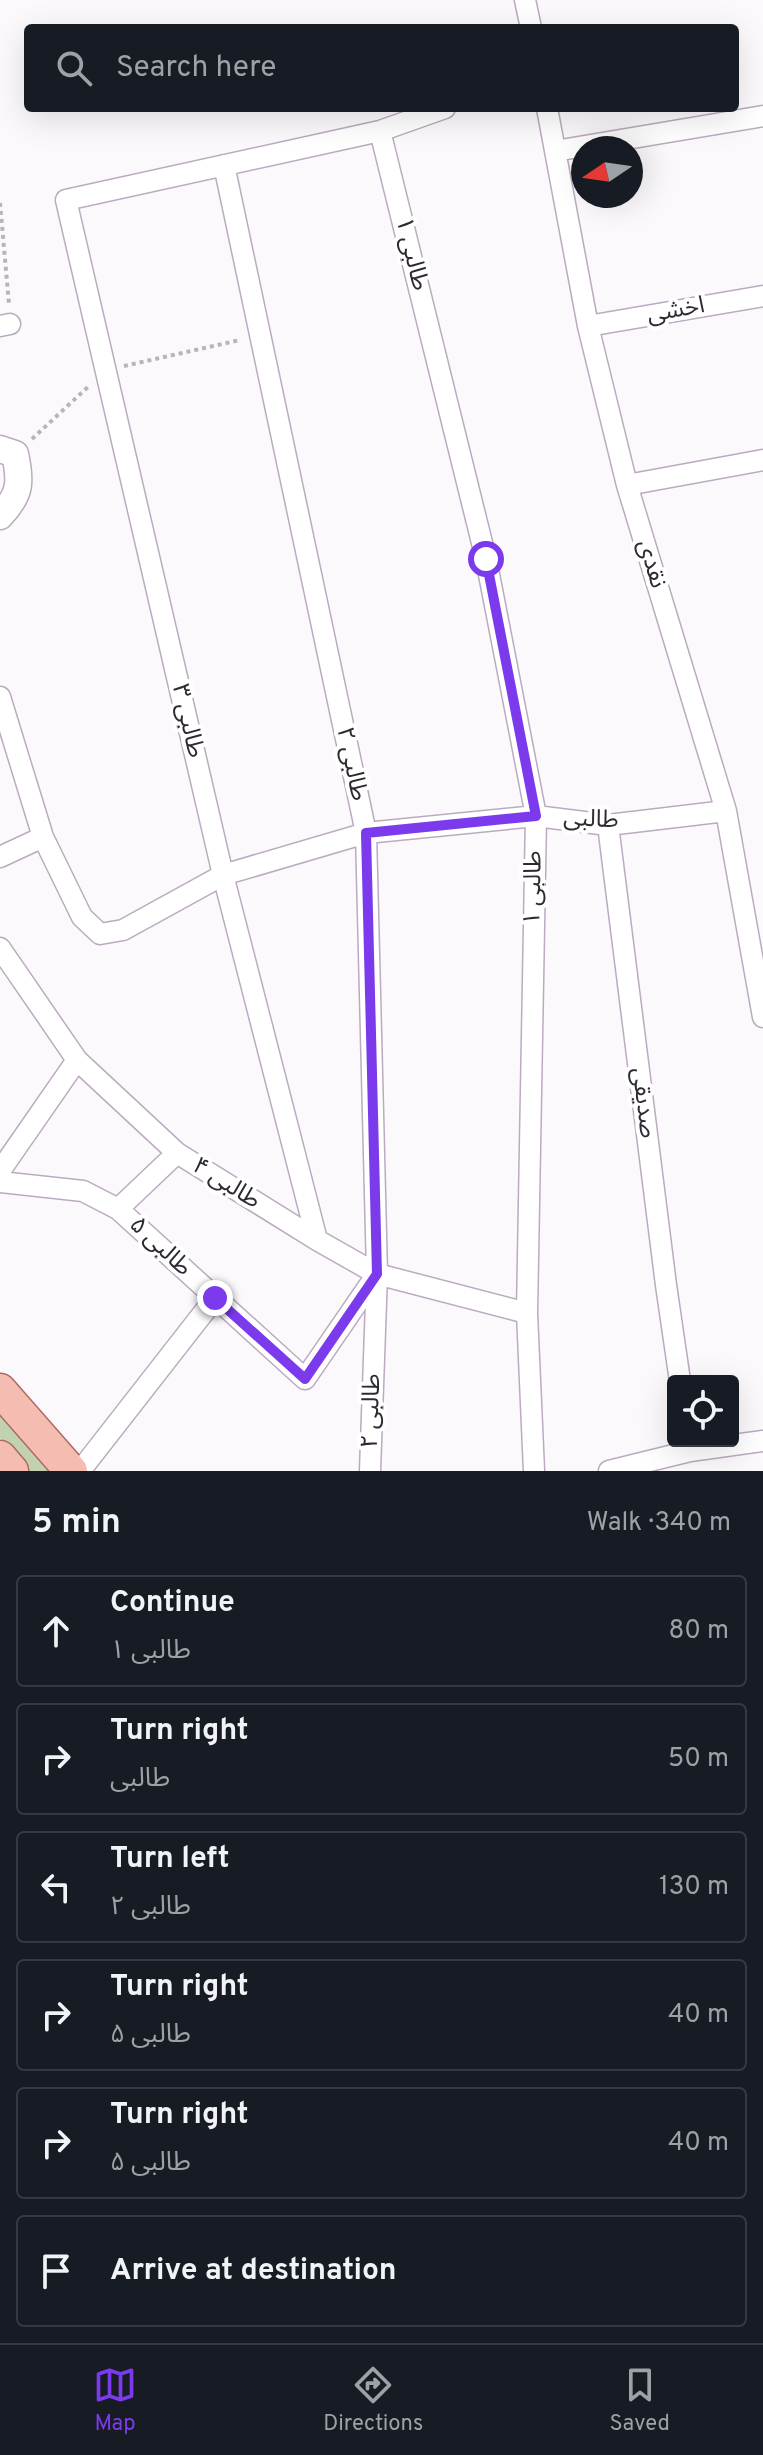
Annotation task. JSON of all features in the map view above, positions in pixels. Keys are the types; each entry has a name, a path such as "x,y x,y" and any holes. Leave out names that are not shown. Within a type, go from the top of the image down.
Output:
{"main road":[{"path":"0,1390 71,1471"},
{"path":"0,1457 12,1471"}],"street":[{"path":"525,0 530,24"},
{"path":"224,165 380,131 434,112"},
{"name":"نقدی","path":"548,112 588,326 627,485 726,811 763,1017"},
{"path":"555,151 763,116"},
{"name":"طالبی ۱","path":"380,131 486,559 536,816 527,1313 534,1471"},
{"name":"طالبی ۳","path":"224,165 66,200 223,875 317,1240"},
{"name":"طالبی ۲","path":"224,165 366,833 377,1274 370,1471"},
{"name":"اخشی","path":"588,326 763,296"},
{"path":"0,449 15,454 21,479 14,502 0,516"},
{"path":"627,485 763,460"},
{"path":"0,697 43,837 0,857"},
{"name":"طالبی","path":"43,837 82,917 100,934 123,930 223,875 366,833 536,816 608,825 726,811"},
{"name":"صدیقی","path":"608,825 679,1375"},
{"name":"طالبی ۴","path":"0,948 77,1060 177,1153 377,1274 527,1313"},
{"path":"0,1171 77,1060"},
{"path":"118,1209 177,1153"},
{"name":"طالبی ۵","path":"0,1182 83,1191 118,1209 305,1379 377,1274"},
{"path":"80,1471 215,1298"},
{"path":"609,1471 763,1441"}],"path":[{"path":"0,203 5,325"}],"green space":[{"path":"0,1408 54,1471 28,1471 0,1438"}],"route":[{"path":"215,1298 305,1379 377,1274 366,833 536,816 486,559"}]}
